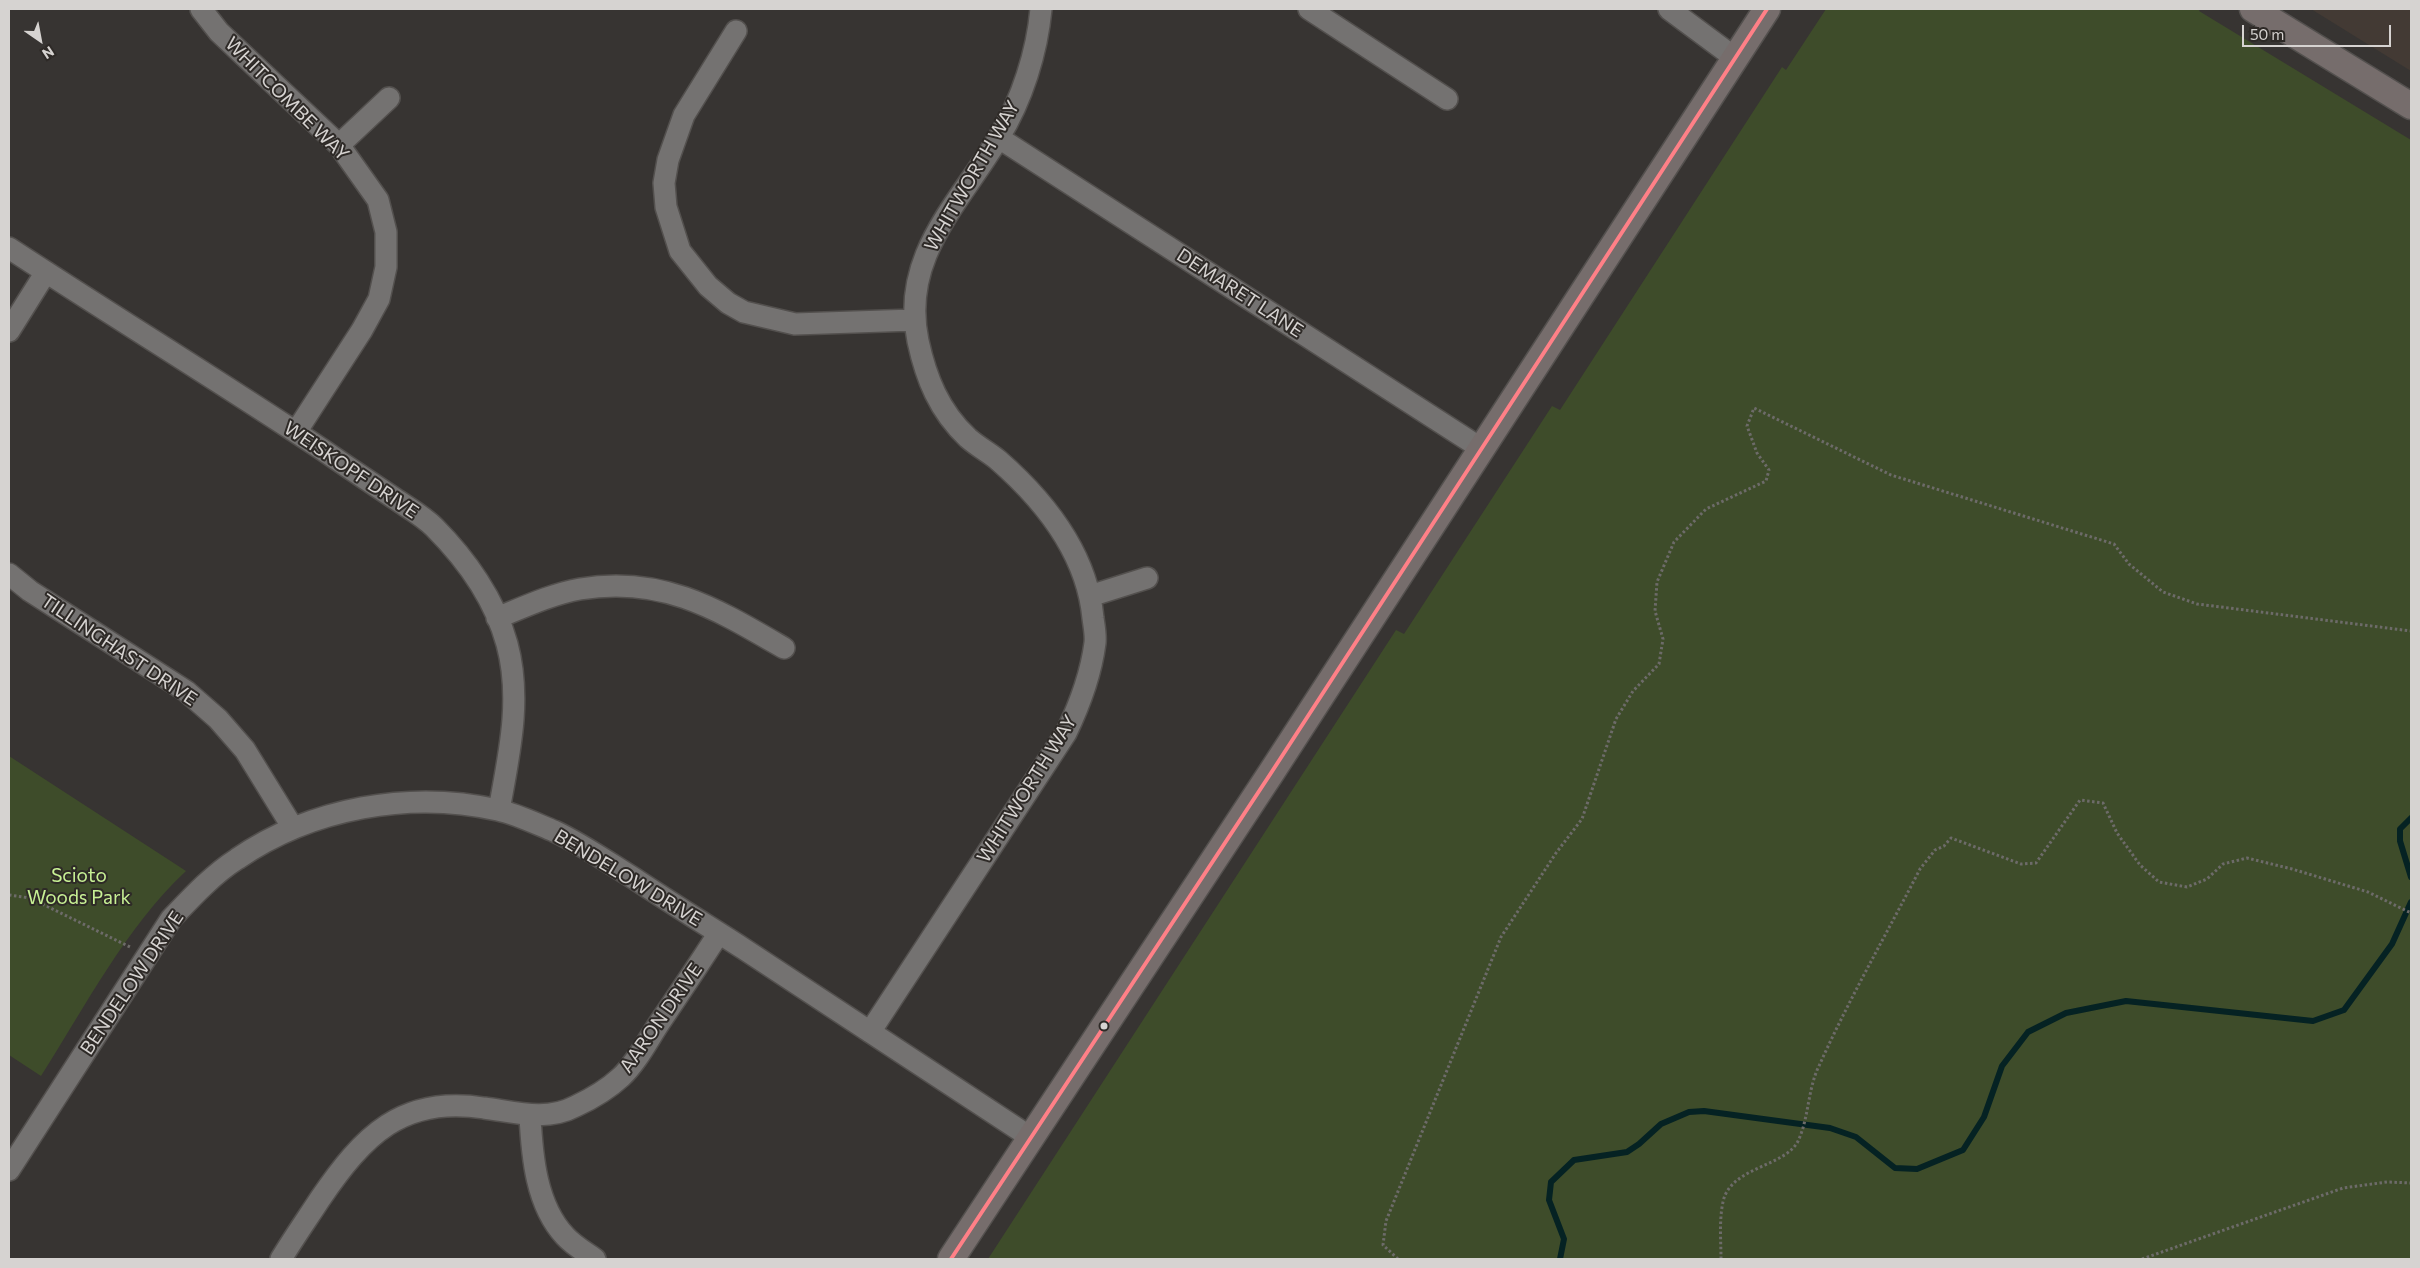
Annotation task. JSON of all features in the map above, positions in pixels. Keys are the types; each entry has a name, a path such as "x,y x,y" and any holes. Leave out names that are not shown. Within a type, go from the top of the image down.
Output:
{"main road":[{"path":"951,1259 1482,449 1767,9"},
{"path":"2253,9 2411,106"}],"street":[{"name":"WHITCOMBE WAY","path":"201,9 219,32 339,145 378,200 386,232 386,267 379,299 296,432"},
{"name":"WHITWORTH WAY","path":"870,1032 1066,733 1079,705 1096,641 1090,596 1077,558 1051,516 998,460 968,438 950,418 935,395 924,368 914,320 918,285 925,255 942,221 999,138 1025,81 1042,9"},
{"path":"1309,9 1447,100"},
{"path":"1669,9 1735,58"},
{"path":"736,31 684,115 668,160 664,183 666,207 680,251 708,286 728,303 744,312 795,324 914,320"},
{"path":"339,145 389,98"},
{"name":"DEMARET LANE","path":"999,138 1482,449"},
{"name":"WEISKOPF DRIVE","path":"9,248 296,432 432,525 472,571 497,618 507,644 514,683 514,716 499,810"},
{"path":"9,331 46,272"},
{"name":"TILLINGHAST DRIVE","path":"9,574 30,591 186,691 218,719 245,750 292,828"},
{"path":"1090,596 1147,578"},
{"path":"497,618 546,598 579,589 612,585 644,587 678,594 733,619 784,648"},
{"name":"BENDELOW DRIVE","path":"9,1170 147,954 171,919 202,887 235,860 269,838 292,828 340,813 393,802 447,804 499,810 564,837 607,861 719,933 1030,1137"},
{"name":"AARON DRIVE","path":"281,1259 342,1167 359,1147 379,1130 401,1117 424,1108 455,1105 530,1116 548,1115 574,1108 621,1077 638,1057 719,933"},
{"path":"530,1116 540,1189 549,1213 570,1242 595,1259"}],"path":[{"path":"1398,1259 1383,1245 1386,1221 1500,937 1556,853 1582,819 1616,719 1633,691 1658,664 1663,639 1655,611 1657,582 1674,542 1706,509 1766,481 1769,470 1757,453 1747,426 1754,408 1891,474 2114,544 2129,564 2162,592 2198,604 2411,631"},
{"path":"1721,1259 1723,1201 1734,1184 1749,1171 1764,1167 1785,1154 1799,1141 1818,1068 1920,870 1935,850 1944,846 1950,838 2021,864 2036,863 2080,800 2103,803 2117,833 2140,865 2159,882 2187,887 2207,880 2223,864 2247,858 2292,869 2368,892 2411,914"},
{"path":"9,895 30,898 147,954"},
{"path":"2142,1259 2343,1188 2387,1182 2411,1183"}],"shaded area":[{"path":"2311,9 2411,9 2411,71"}],"green space":[{"path":"1826,9 2200,9 2199,11 2411,140 2411,1259 988,1259 1396,630 1404,634 1552,406 1560,410 1782,67 1786,70"},
{"name":"Scioto Woods Park","path":"9,756 186,871 164,893 125,942 41,1076 9,1055"}],"waterway":[{"path":"2411,818 2400,829 2400,841 2411,877"},
{"path":"1560,1259 1564,1239 1549,1200 1551,1182 1574,1160 1627,1152 1661,1124 1689,1112 1704,1111 1830,1128 1856,1137 1895,1168 1917,1169 1963,1150 1984,1117 2002,1066 2028,1032 2066,1013 2126,1001 2313,1021 2344,1010 2392,944 2411,902"}],"transit line":[{"path":"951,1259 1271,773 1767,9"}]}
